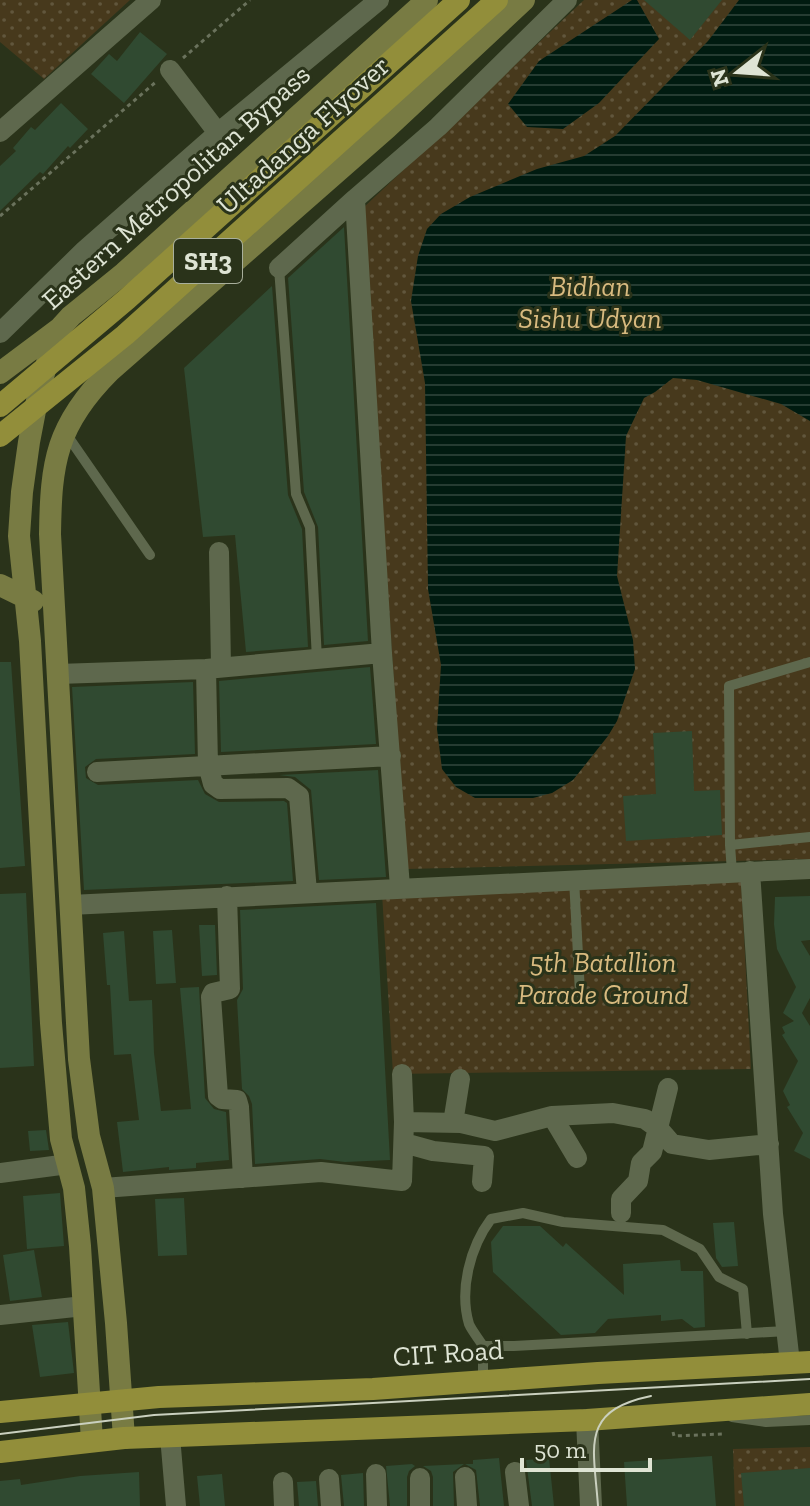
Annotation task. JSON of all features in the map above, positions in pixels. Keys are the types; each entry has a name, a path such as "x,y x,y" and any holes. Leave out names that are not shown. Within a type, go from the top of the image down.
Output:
{"main road":[{"name":"Eastern Metropolitan Bypass","path":"92,1441 74,1188 61,1139 51,1023 31,655 19,536 22,492 39,390 61,327 427,0"},
{"name":"Ultadanga Flyover","path":"0,406 127,299 459,0"},
{"name":"Ultadanga Flyover","path":"0,436 125,335 497,0"},
{"path":"124,1438 103,1188 89,1136 79,1059 50,534 50,487 55,455 64,432 89,391 387,128 524,0"},
{"path":"0,373 61,327"},
{"path":"0,551 53,566"},
{"path":"0,585 24,598 54,606"},
{"name":"CIT Road","path":"0,1412 119,1400 373,1389 800,1363"},
{"path":"0,1452 124,1438 587,1420 810,1404"}],"street":[{"path":"0,132 151,0"},
{"path":"0,333 85,250 218,133 379,0"},
{"path":"279,268 438,127 567,0"},
{"path":"170,70 218,133"},
{"path":"355,199 382,653 400,887"},
{"path":"219,552 208,765 213,784 220,789 288,788 299,796 307,892"},
{"path":"58,674 214,668 382,653"},
{"path":"97,772 391,756"},
{"path":"70,905 574,878 810,869"},
{"path":"741,871 787,1331 800,1363"},
{"path":"227,896 230,989 213,993 211,997 218,1096 237,1100 243,1178"},
{"path":"103,1188 321,1172 402,1181 402,1074"},
{"path":"453,1123 460,1079"},
{"path":"621,1213 621,1199 638,1181 641,1163 652,1152 668,1088"},
{"path":"404,1122 453,1123 495,1131 552,1116 613,1113 645,1119 672,1144 709,1150 769,1144"},
{"path":"552,1116 577,1158"},
{"path":"404,1143 433,1151 484,1156 482,1182"},
{"path":"0,1173 68,1164"},
{"path":"0,1315 84,1306"},
{"path":"587,1420 591,1506"},
{"path":"170,1436 176,1506"},
{"path":"515,1472 519,1506"},
{"path":"376,1474 377,1506"},
{"path":"465,1477 467,1506"},
{"path":"420,1478 420,1506"},
{"path":"329,1479 331,1506"},
{"path":"283,1482 284,1506"}],"lane":[{"path":"279,268 296,494 310,527 317,659"},
{"path":"64,432 150,555"},
{"path":"741,871 730,845 729,686 810,662"},
{"path":"730,845 810,837"},
{"path":"574,878 580,993"},
{"path":"483,1381 483,1346 469,1325 466,1281 481,1232 491,1219 523,1213 563,1222 663,1230 700,1249 719,1277 743,1289 747,1334"},
{"path":"483,1346 787,1331"},
{"path":"715,1411 750,1421 810,1420"}],"path":[{"path":"0,216 250,0"},
{"path":"674,1436 722,1434"}],"green space":[{"path":"0,0 130,0 44,79 0,42"},
{"name":"Bidhan Sishu Udyan","path":"584,0 810,0 810,859 406,869 363,208"},
{"name":"5th Batallion Parade Ground","path":"741,879 751,1069 393,1074 382,893"},
{"path":"810,1447 810,1506 735,1506 733,1449"}],"shaded area":[{"path":"632,0 637,0 659,39 599,103 563,129 527,127 508,104 539,61"},
{"path":"739,0 810,0 810,421 781,404 697,380 673,378 644,398 626,436 617,576 633,640 635,669 617,721 573,780 552,793 533,798 475,798 456,787 442,769 437,729 441,665 428,589 425,383 411,301 418,256 427,229 441,214 470,197 537,169 584,156 615,136 708,41"}],"building":[{"path":"644,0 722,0 690,40"},
{"path":"140,32 167,54 124,103 91,74 109,54 117,61"},
{"path":"61,103 88,129 0,211 0,166 16,151 13,148 31,127 35,130"},
{"path":"344,227 368,641 324,645 318,527 304,492 288,278"},
{"path":"272,286 288,495 302,529 308,647 246,652 235,535 203,537 184,368"},
{"path":"0,662 11,662 25,866 0,868"},
{"path":"370,667 376,744 221,752 219,681"},
{"path":"193,682 195,754 96,759 85,767 86,778 98,785 198,780 205,794 219,802 284,801 287,803 293,881 84,890 72,687"},
{"path":"692,731 694,791 720,790 722,835 626,841 623,796 656,794 653,733"},
{"path":"378,770 386,877 319,880 311,790 295,777 279,775"},
{"path":"26,893 34,1066 0,1068 0,894"},
{"path":"810,896 810,940 801,941 810,956 810,998 802,1013 810,1026 810,1159 794,1151 803,1133 787,1107 790,1105 783,1091 798,1061 782,1035 785,1033 782,1027 794,1021 783,1013 796,987 777,949 774,924 775,897"},
{"path":"376,903 390,1160 345,1162 320,1159 255,1164 252,1104 242,1089 237,1000 243,989 240,910"},
{"path":"199,925 215,925 217,975 202,976"},
{"path":"172,930 176,983 156,984 153,931"},
{"path":"124,931 129,1001 152,1000 161,1111 191,1109 180,988 199,987 205,1098 214,1109 226,1112 229,1160 196,1163 196,1168 169,1170 169,1167 123,1172 117,1122 139,1120 131,1054 114,1055 103,933"},
{"path":"46,1130 49,1150 30,1151 28,1131"},
{"path":"60,1193 64,1246 27,1249 23,1196"},
{"path":"184,1198 187,1255 158,1256 155,1199"},
{"path":"734,1222 738,1266 722,1267 716,1258 713,1223"},
{"path":"503,1226 540,1226 563,1247 566,1243 624,1295 623,1264 680,1260 681,1271 703,1271 705,1327 694,1328 682,1319 661,1321 661,1315 608,1319 595,1333 561,1335 493,1272 491,1242"},
{"path":"34,1250 42,1297 10,1301 3,1255"},
{"path":"68,1322 74,1373 40,1377 32,1325"},
{"path":"712,1456 716,1506 627,1506 624,1462"},
{"path":"499,1458 504,1506 480,1506 476,1470 465,1464 473,1464 473,1460"},
{"path":"549,1458 554,1506 532,1506 526,1460"},
{"path":"464,1464 453,1472 454,1506 433,1506 433,1477 431,1471 423,1466"},
{"path":"386,1466 415,1466 407,1477 407,1506 390,1506"},
{"path":"810,1468 810,1506 744,1506 741,1473"},
{"path":"139,1472 140,1506 0,1506 0,1481 20,1479 21,1485 80,1476"},
{"path":"363,1473 364,1506 344,1506 341,1475"},
{"path":"222,1474 225,1506 200,1506 197,1476"},
{"path":"316,1481 318,1506 299,1506 297,1482"}],"tram line":[{"path":"0,1434 154,1415 810,1379"},
{"path":"598,1506 594,1466 596,1434 612,1411 651,1396"}]}
